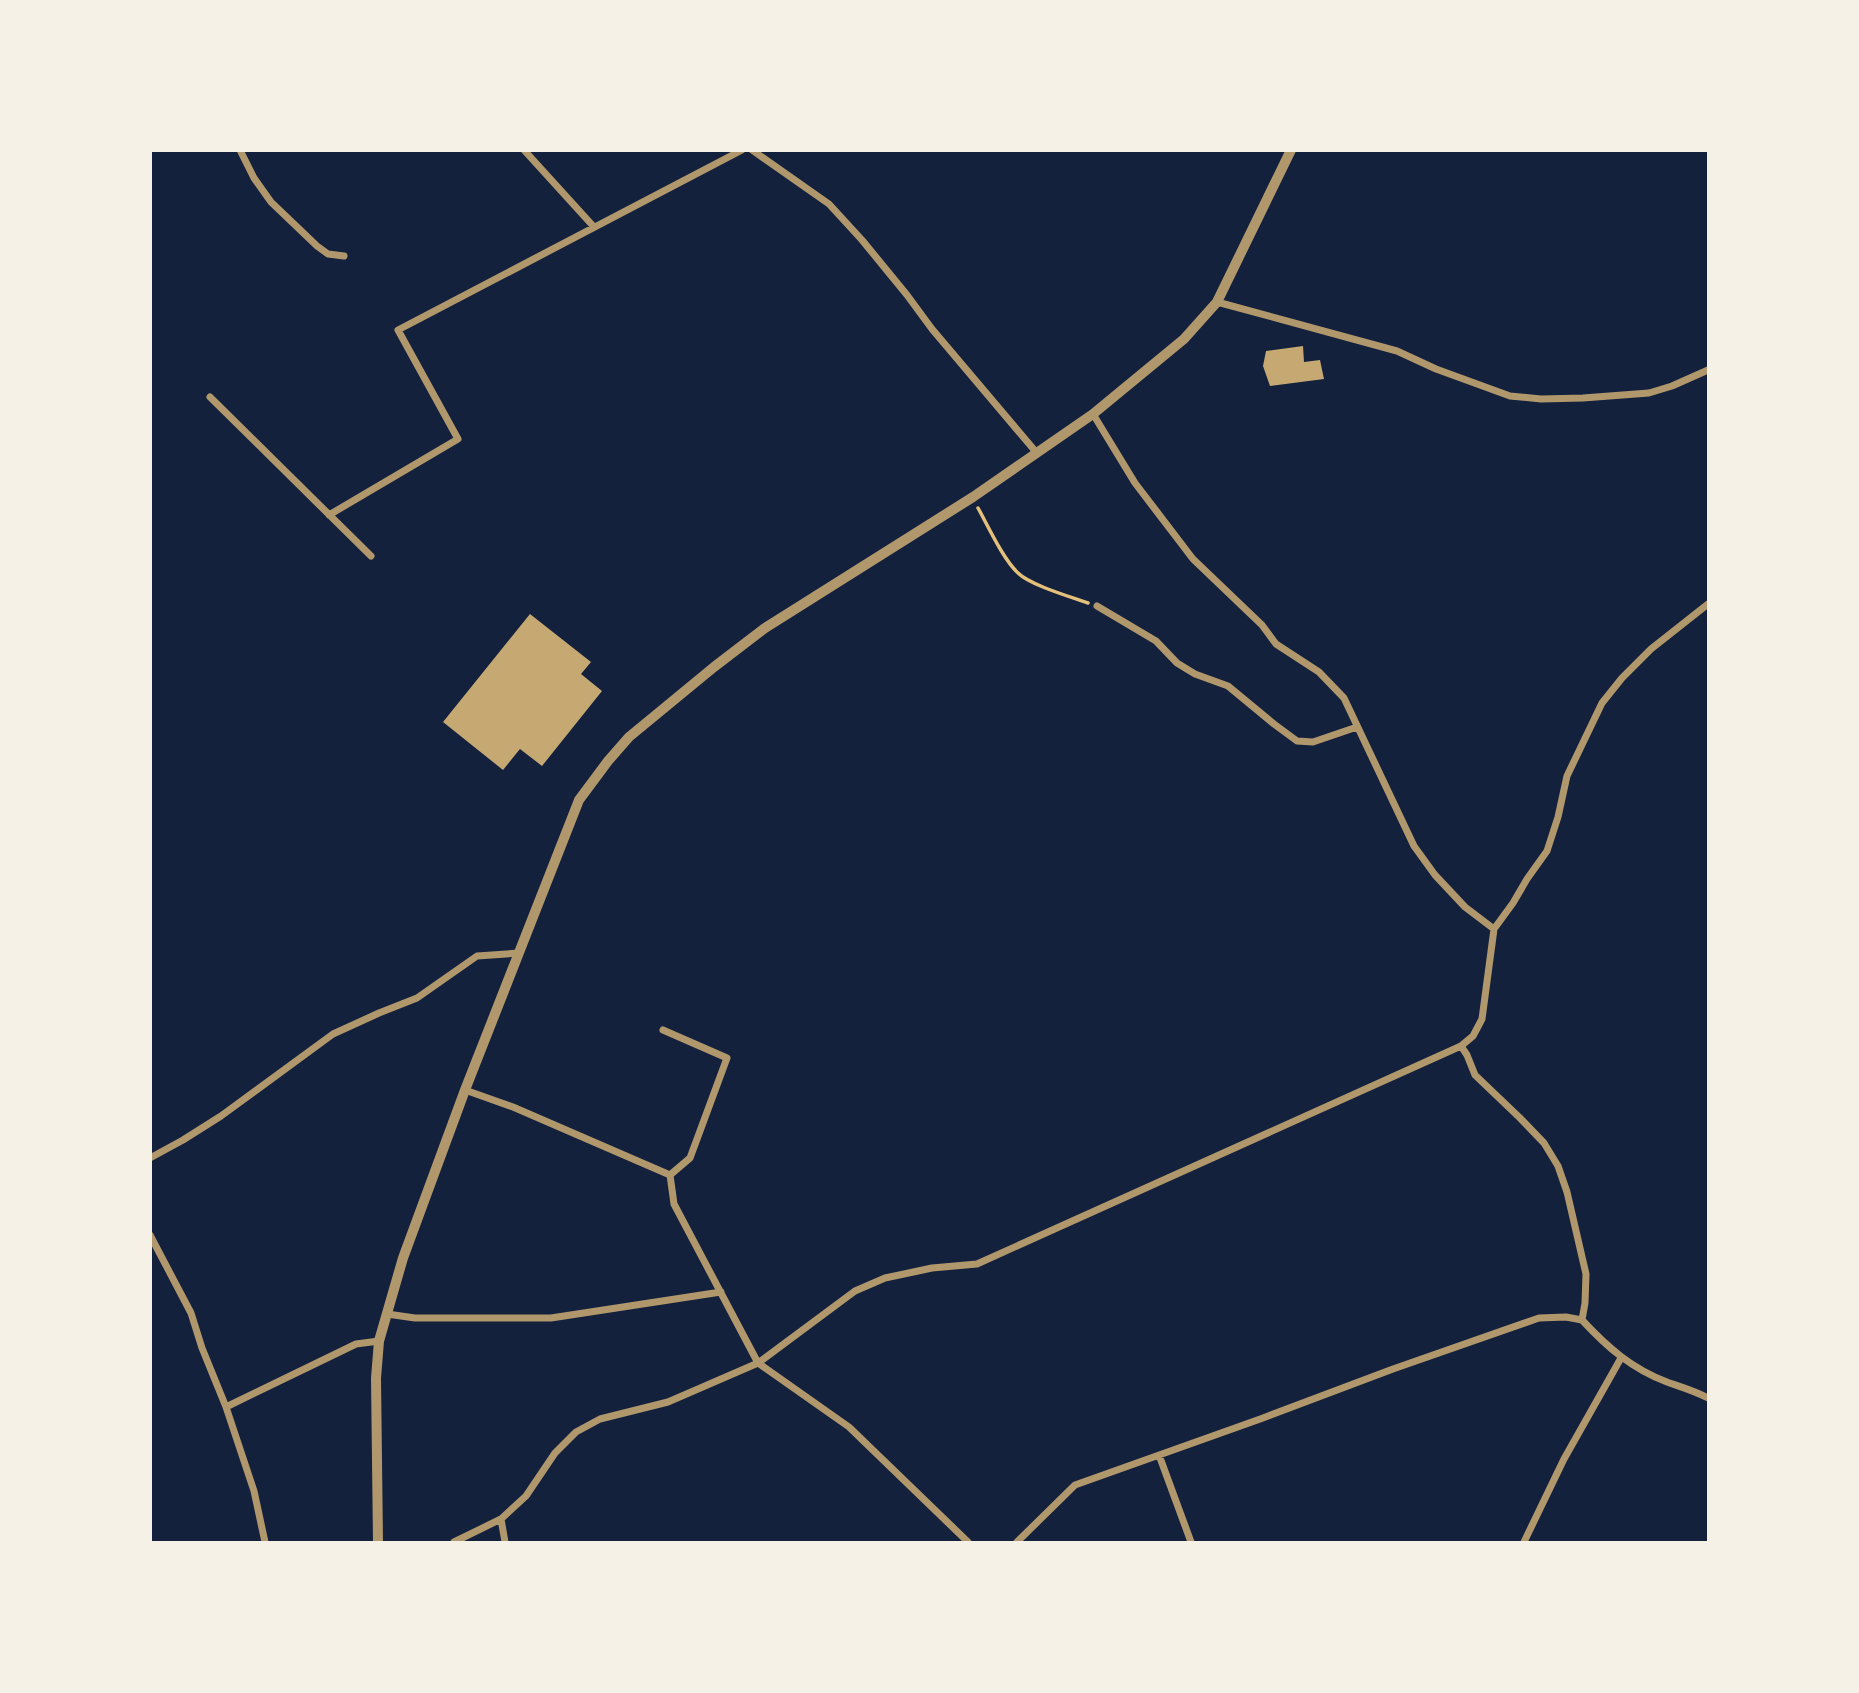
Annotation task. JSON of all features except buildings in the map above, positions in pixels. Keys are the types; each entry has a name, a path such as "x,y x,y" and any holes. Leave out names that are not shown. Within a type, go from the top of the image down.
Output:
{"street":[{"path":"240,150 254,178 279,210 328,254 344,256"},
{"path":"524,150 593,227"},
{"path":"329,515 458,439 398,330 742,150"},
{"path":"752,150 829,204 862,240 932,329 1036,452"},
{"path":"378,1542 376,1378 379,1341 403,1258 465,1090 579,800 629,737 765,628 973,497 1093,414 1184,339 1217,302 1291,150"},
{"path":"1217,302 1397,351 1436,369 1510,396 1541,399 1649,393 1709,370"},
{"path":"210,397 371,556"},
{"path":"1093,414 1135,483 1194,559 1262,625 1276,644 1319,672 1344,698 1414,846 1457,899 1494,929"},
{"path":"454,1542 501,1519 526,1496 555,1453 576,1432 600,1419 668,1402 758,1363 855,1291 885,1278 932,1268 977,1264 1461,1046 1473,1036 1482,1019 1494,929 1547,851 1567,776 1602,704 1622,678 1651,649 1709,604"},
{"path":"1097,606 1156,641 1177,663 1195,674 1228,685 1297,741 1313,743 1357,727"},
{"path":"150,1158 221,1116 333,1034 417,998 477,956 519,953"},
{"path":"663,1030 727,1058 690,1158 670,1175"},
{"path":"1461,1046 1475,1075 1544,1143 1558,1166 1567,1192 1586,1274 1582,1320"},
{"path":"465,1090 513,1107 670,1175"},
{"path":"670,1175 674,1204 758,1363 849,1427 968,1542"},
{"path":"150,1236 191,1313 254,1490 265,1542"},
{"path":"387,1314 415,1318 551,1318 721,1292"},
{"path":"1017,1542 1074,1485 1539,1318 1566,1317 1582,1320 1621,1358 1643,1371 1709,1398"},
{"path":"226,1407 356,1344 379,1341"},
{"path":"1524,1542 1564,1459 1621,1358"},
{"path":"1159,1455 1191,1542"},
{"path":"501,1519 505,1542"}],"path":[{"path":"973,497 998,545 1018,574 1044,587 1097,606"}]}
